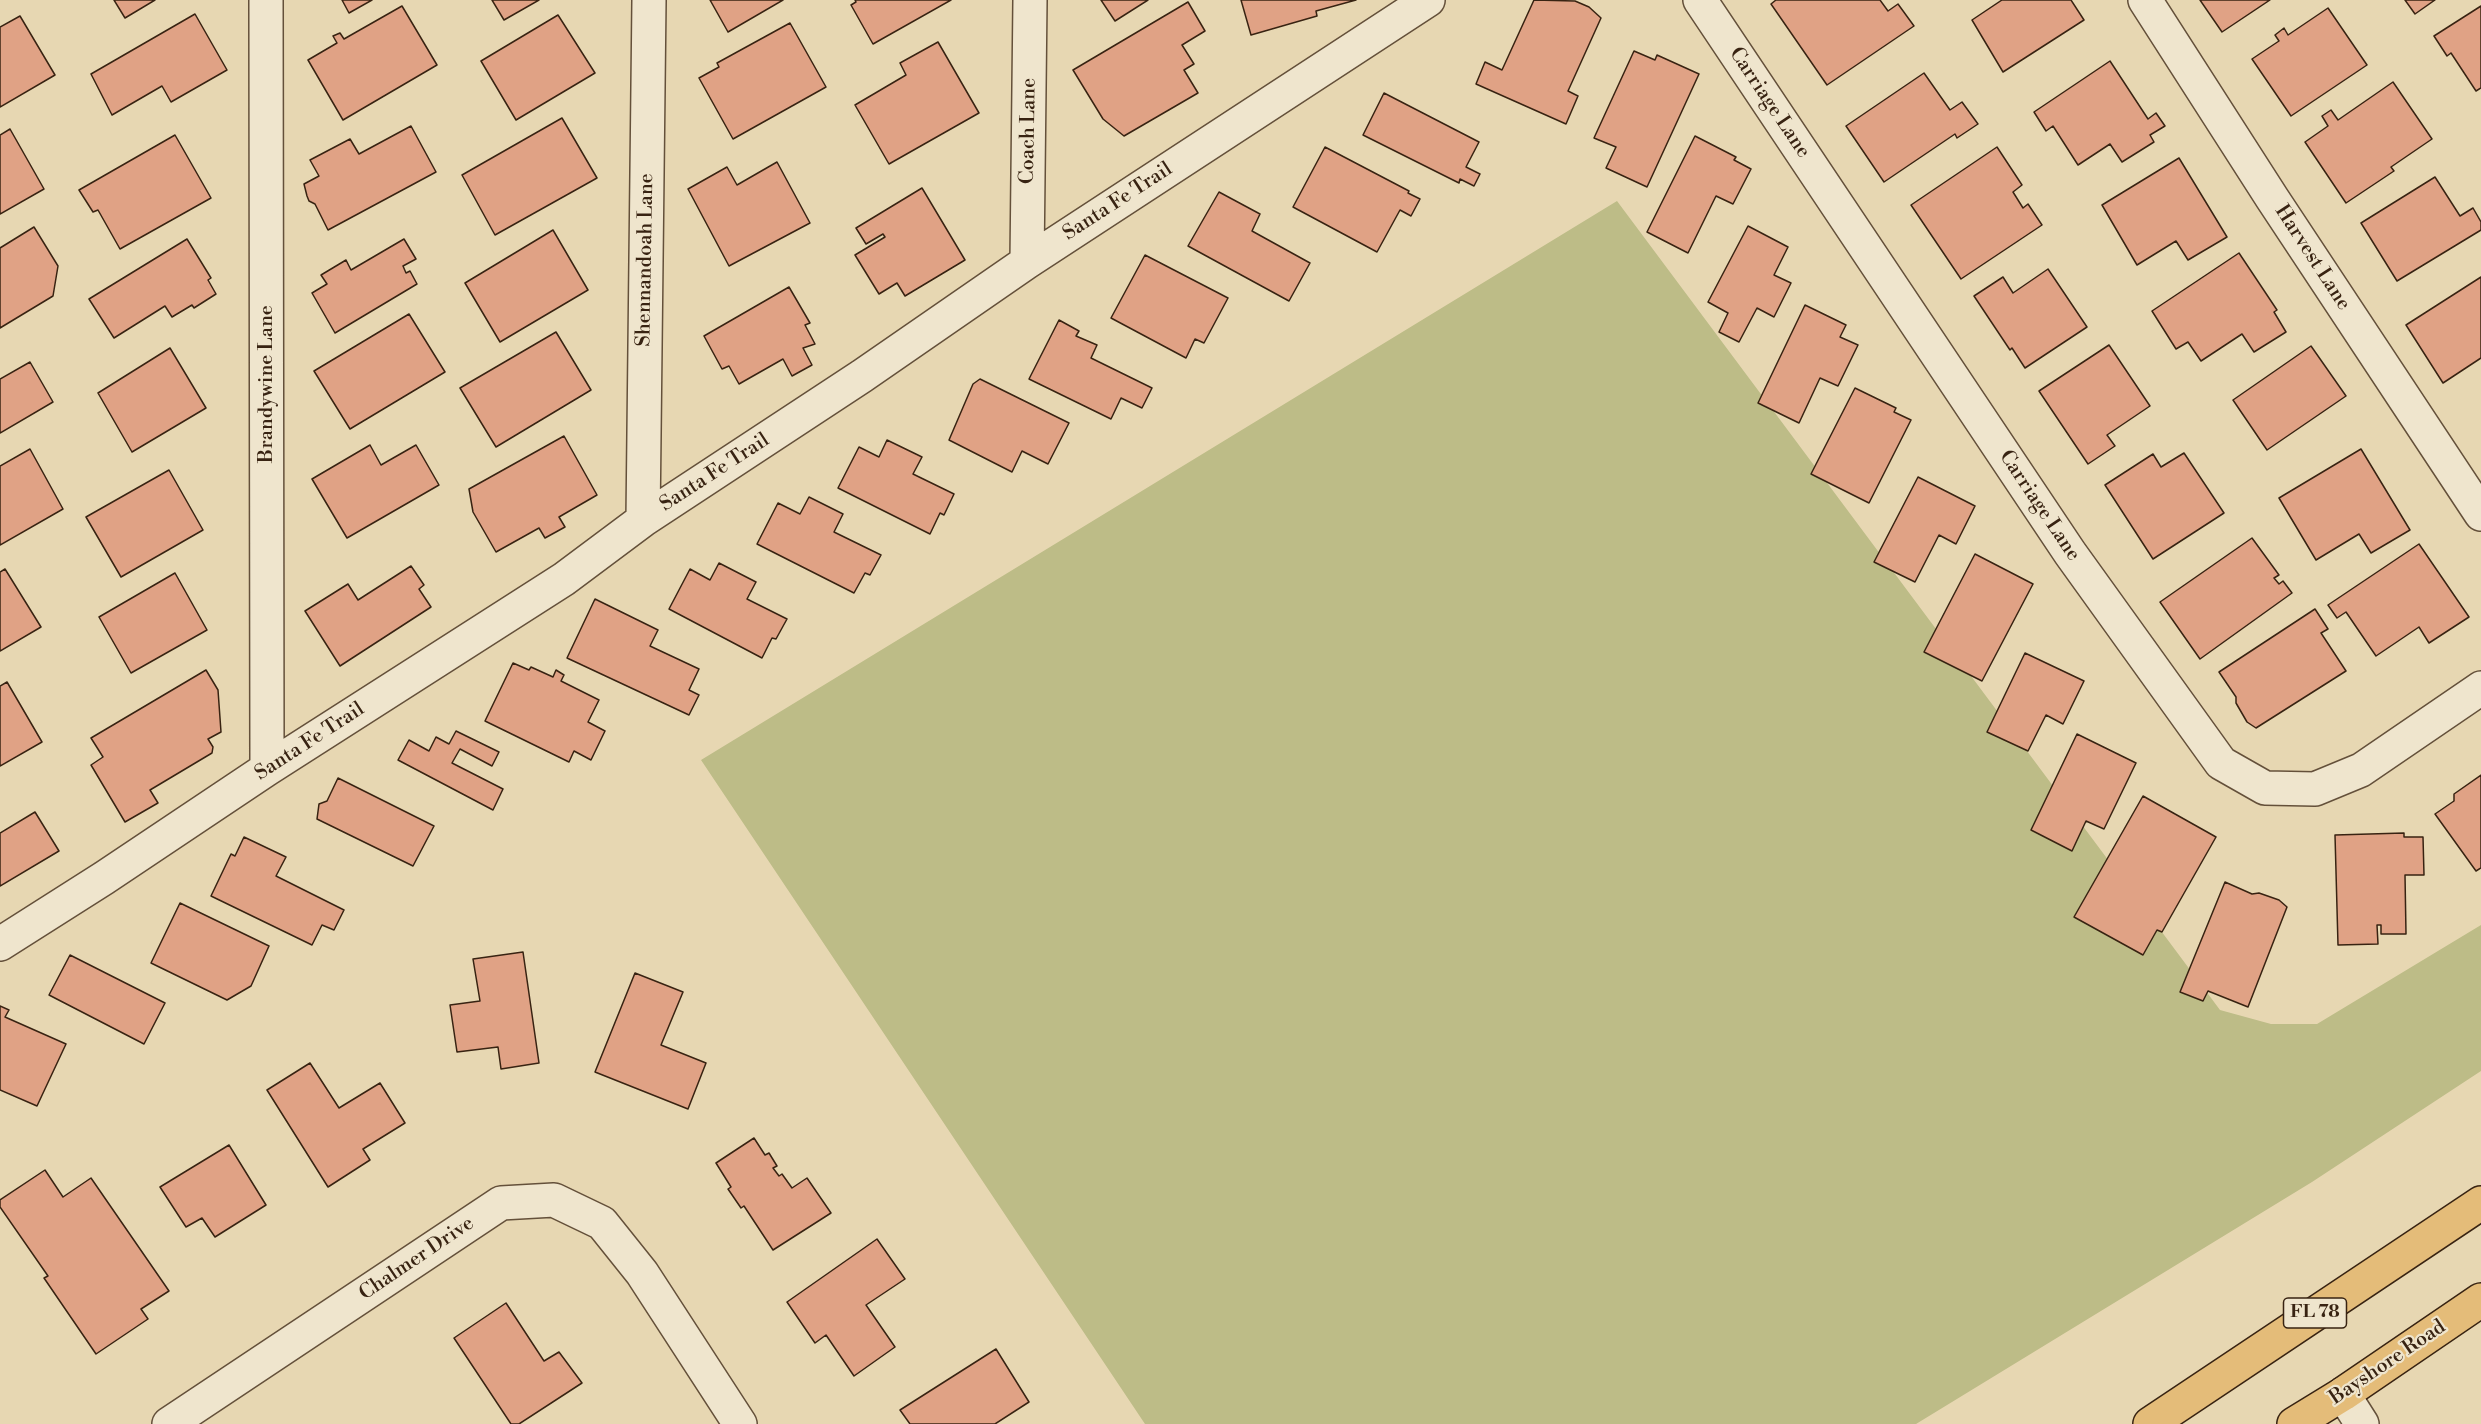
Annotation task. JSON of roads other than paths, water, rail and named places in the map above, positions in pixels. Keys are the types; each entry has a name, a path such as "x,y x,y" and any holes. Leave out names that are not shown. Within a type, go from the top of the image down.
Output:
{"main road":[{"name":"FL 78","path":"2150,1424 2481,1203"},
{"name":"Bayshore Road","path":"2294,1424 2343,1394 2481,1300"}],"street":[{"name":"Brandywine Lane","path":"266,0 267,769"},
{"name":"Shennandoah Lane","path":"643,520 649,0"},
{"name":"Coach Lane","path":"1027,262 1030,0"},
{"name":"Santa Fe Trail","path":"0,944 104,878 267,769 564,579 643,520 862,376 1027,262 1428,0"},
{"name":"Carriage Lane","path":"1700,0 2070,553 2221,763 2265,788 2315,789 2361,770 2481,688"},
{"name":"Harvest Lane","path":"2145,0 2272,198 2481,514"},
{"name":"Chalmer Drive","path":"169,1424 501,1203 554,1200 602,1223 642,1272 740,1424"},
{"path":"2343,1394 2362,1424"}]}
